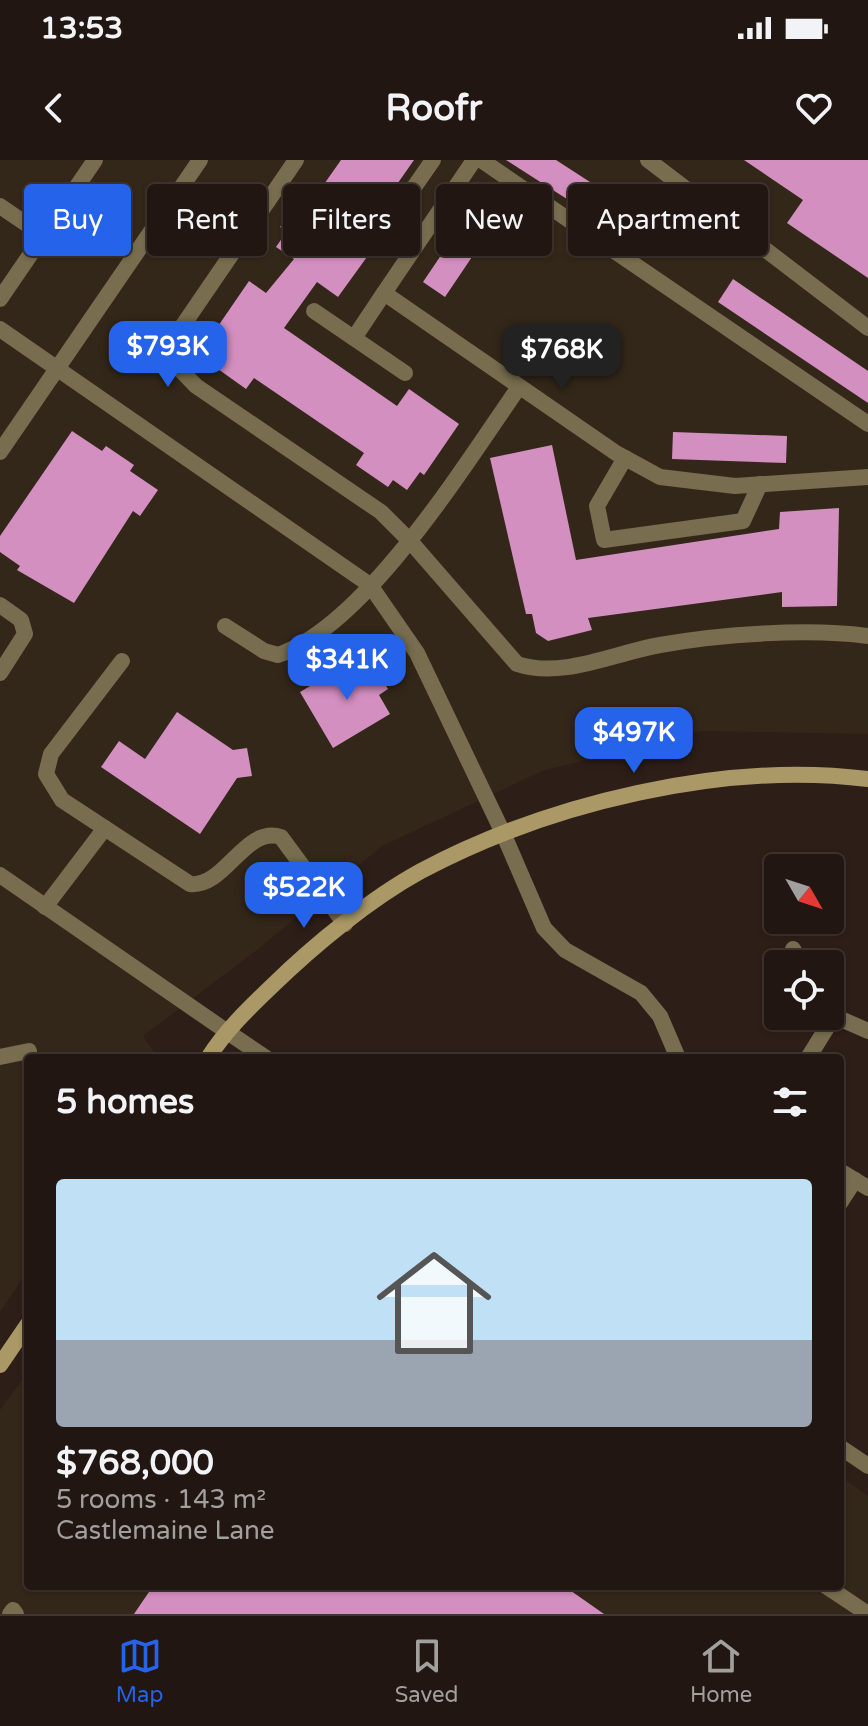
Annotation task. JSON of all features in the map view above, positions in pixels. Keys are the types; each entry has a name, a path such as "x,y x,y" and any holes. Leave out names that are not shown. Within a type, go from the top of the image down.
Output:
{"main road":[{"path":"211,1054 226,1031 303,956 345,924 419,872 503,833 645,793 770,773 868,779"},
{"path":"0,1365 24,1330"}],"street":[{"path":"0,452 200,160"},
{"path":"296,160 177,334 172,347 172,361 196,386 381,512 410,541 501,650 517,664 537,671 662,645 745,636 868,636"},
{"path":"416,184 433,160"},
{"path":"420,239 474,160"},
{"path":"481,160 868,424"},
{"path":"648,160 868,328"},
{"path":"77,184 91,162"},
{"path":"0,206 24,222"},
{"path":"0,299 30,256"},
{"path":"354,338 409,256"},
{"path":"384,293 625,458 660,477 735,486 868,477"},
{"path":"314,311 405,373"},
{"path":"0,329 370,585 417,653 503,833 544,928 565,950 641,993 660,1016 676,1054"},
{"path":"225,626 264,651 278,655 308,640 370,585 410,541 519,387"},
{"path":"625,458 597,506 604,540 743,521 760,484"},
{"path":"0,605 21,620 25,634 0,673"},
{"path":"122,661 51,754 46,768 51,785 62,800 190,884 200,885 260,838 281,837 345,924"},
{"path":"45,907 105,828"},
{"path":"0,875 260,1054"},
{"path":"844,1019 868,1031"},
{"path":"810,1054 823,1030"},
{"path":"0,1057 29,1051"},
{"path":"844,1173 862,1184 844,1200"},
{"path":"844,1450 868,1466"},
{"path":"832,1590 868,1614"}],"shaded area":[{"path":"0,160 868,160 868,734 701,731 542,771 382,846 257,950 143,1036 155,1054 24,1054 24,1276 0,1312"},
{"path":"24,1377 24,1590 844,1590 844,1479 868,1496 868,1614 0,1614 0,1410"}],"building":[{"path":"341,160 414,160 397,184 324,184"},
{"path":"506,160 556,160 593,184 568,184 568,200 552,189 552,184 543,184"},
{"path":"744,160 868,160 868,278 787,223 803,200"},
{"path":"283,237 283,252 276,247"},
{"path":"290,256 368,256 338,297 317,282 284,328 397,406 409,389 459,424 424,475 420,472 407,490 393,480 388,487 356,465 364,453 254,378 246,389 218,369 223,361 207,350 218,335 214,332 249,281 266,293 294,259"},
{"path":"441,256 473,256 445,297 423,282"},
{"path":"733,279 868,371 868,403 718,302"},
{"path":"72,431 102,451 106,446 134,465 130,471 158,490 140,516 133,511 74,603 17,570 20,566 0,552 0,536"},
{"path":"673,432 787,436 786,463 672,459"},
{"path":"552,445 576,560 779,529 780,512 839,508 837,606 782,607 782,592 588,618 592,630 548,641 536,633 532,614 526,614 490,458"},
{"path":"359,657 370,676 377,672 388,689 379,695 390,714 333,748 300,692"},
{"path":"177,712 233,750 247,748 252,776 237,778 200,834 101,767 119,741 145,759"},
{"path":"150,1590 570,1590 604,1614 134,1614"}]}
